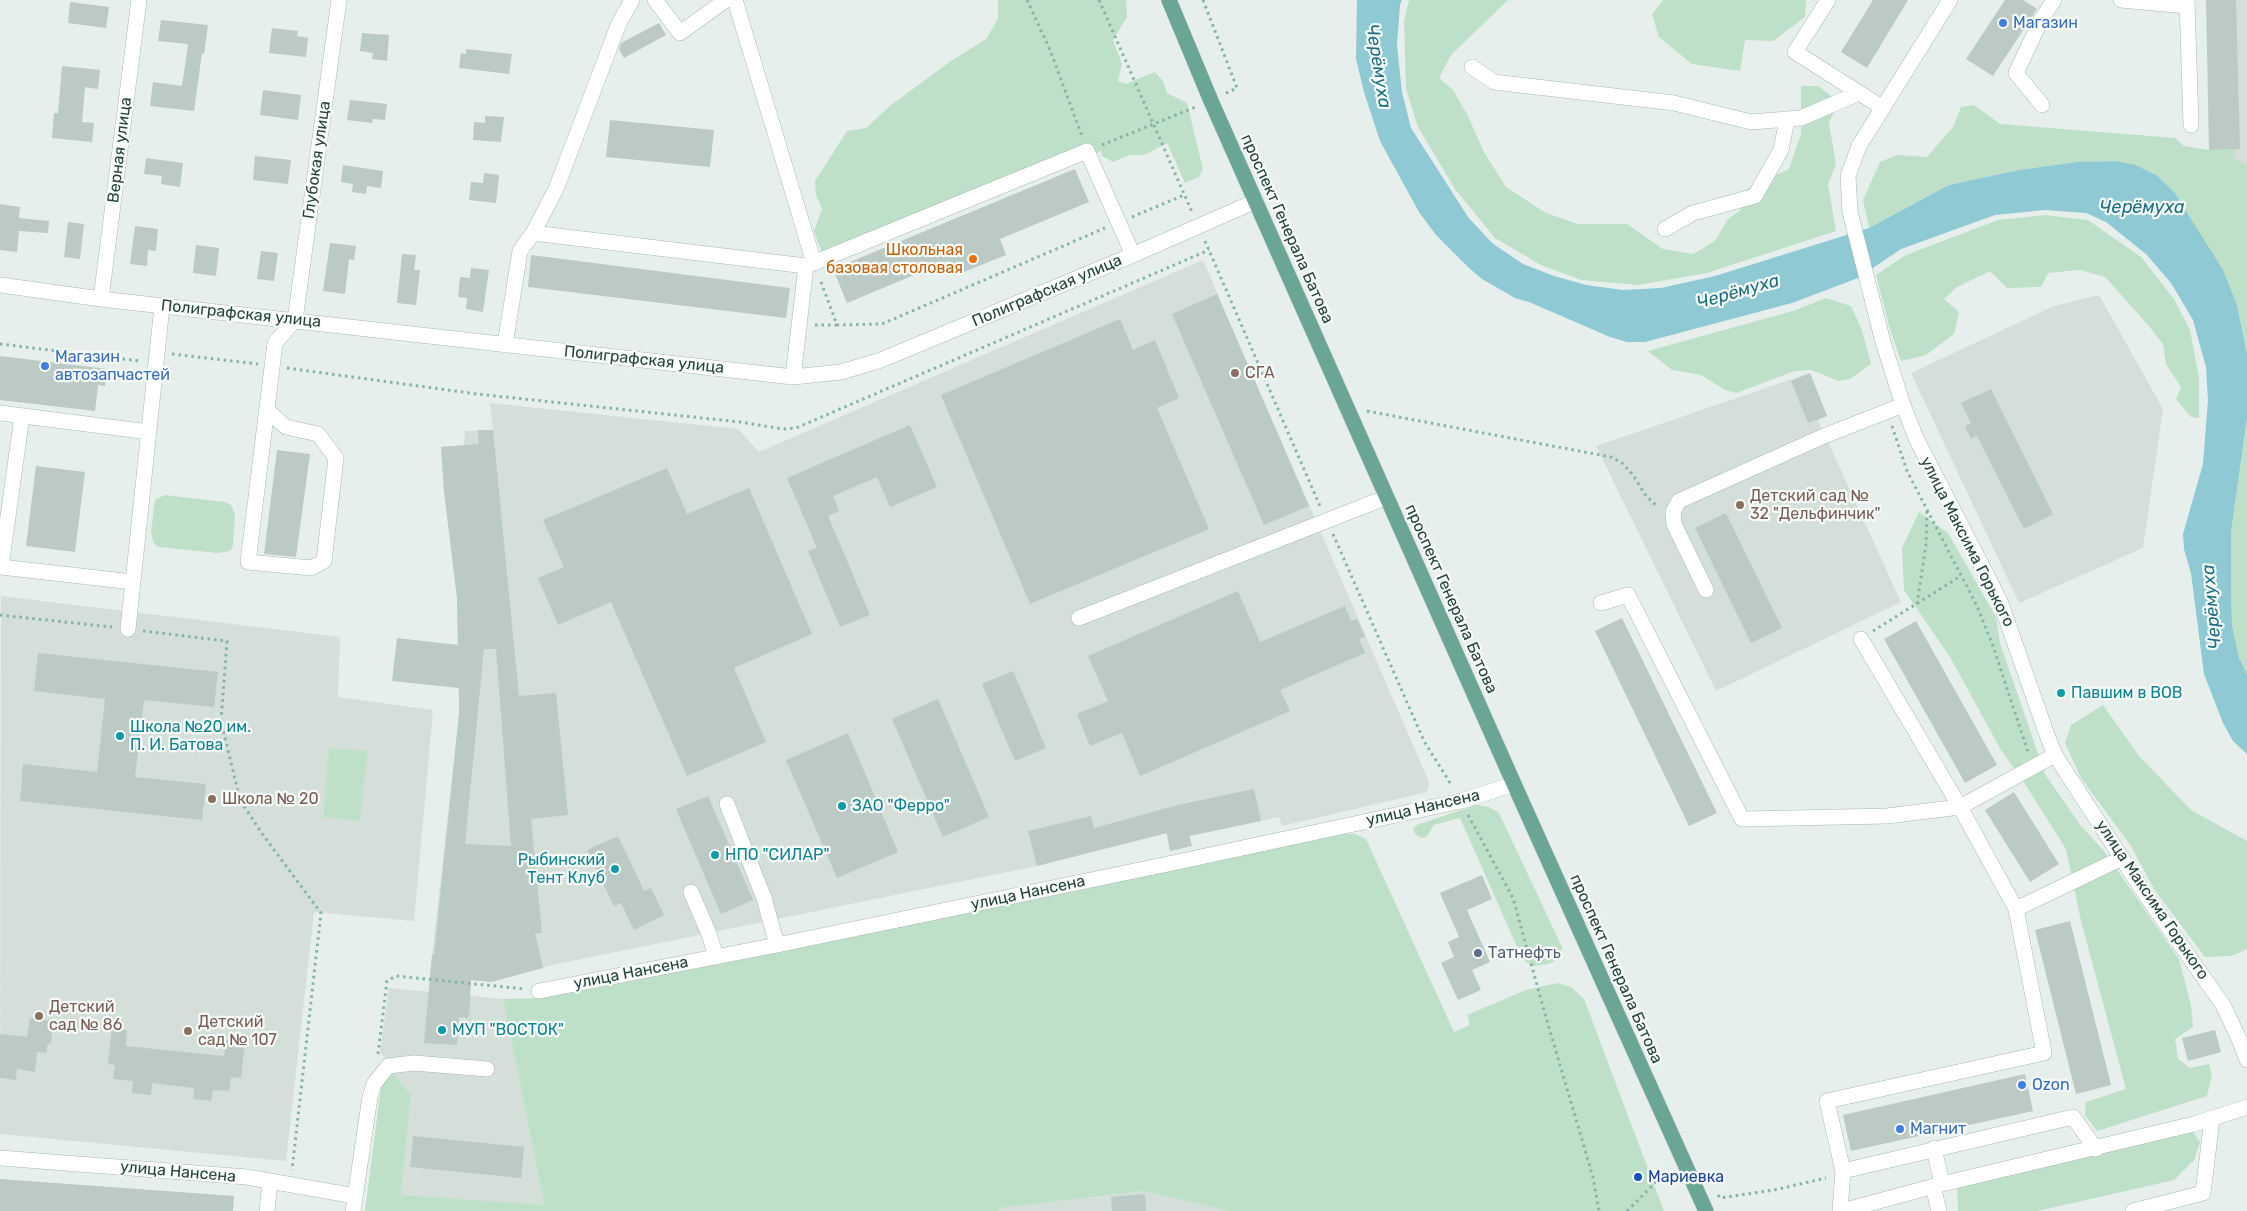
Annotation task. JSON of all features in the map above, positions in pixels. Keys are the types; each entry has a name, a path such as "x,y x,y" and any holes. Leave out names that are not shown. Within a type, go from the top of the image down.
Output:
{"main road":[{"name":"проспект Генерала Батова","path":"1169,0 1211,101 1706,1211"}],"street":[{"name":"Верная улица","path":"101,299 139,0"},
{"name":"Глубокая улица","path":"295,320 339,0"},
{"path":"506,345 520,251 533,233 556,189 620,23 632,0"},
{"path":"655,0 680,33 726,0"},
{"path":"735,0 810,264 799,326 793,377"},
{"path":"1828,0 1795,52 1882,108"},
{"name":"улица Максима Горького","path":"1950,0 1859,146 1848,176 1850,212 1883,342 1903,405 1927,463 2000,601 2055,755 2122,858 2223,1006 2247,1060"},
{"path":"2042,105 2016,73 2041,20 2054,0"},
{"path":"2121,0 2188,3 2191,125"},
{"path":"1472,67 1494,82 1674,103 1752,122 1801,118 1859,93"},
{"path":"1665,229 1693,213 1755,196 1781,150 1788,119"},
{"path":"533,233 810,264 1087,151 1133,255"},
{"name":"Полиграфская улица","path":"0,285 101,299 793,377 841,372 881,360 1133,255 1256,200"},
{"path":"128,629 162,306"},
{"path":"267,410 286,427 318,434 336,458 324,560 311,568 248,562 275,343 295,320"},
{"path":"1706,590 1674,524 1673,512 1679,502 1824,436 1903,405"},
{"path":"0,413 149,432"},
{"path":"22,416 0,567 133,582"},
{"path":"1079,618 1387,497"},
{"path":"1601,603 1628,595 1742,819 1887,816 1960,807 2055,755"},
{"path":"1860,639 1960,807 2016,910 2044,1053 1827,1101 1843,1173 1841,1211 1938,1185 2096,1149 2212,1119 2247,1107"},
{"name":"улица Нансена","path":"539,991 778,946 1460,801 1514,784"},
{"path":"727,804 764,898 778,946"},
{"path":"2016,910 2122,858"},
{"path":"691,892 709,934 716,957"},
{"path":"354,1203 370,1097 374,1084 388,1066 414,1062 486,1069"},
{"path":"1843,1173 1934,1148 2073,1117 2096,1149"},
{"path":"2134,1211 2203,1193 2212,1119"},
{"path":"1934,1148 1939,1211"},
{"name":"улица Нансена","path":"0,1158 96,1164 290,1183 354,1203"},
{"path":"267,1211 270,1181"}],"path":[{"path":"1027,0 1050,50 1087,151 1211,101 1237,88 1203,0"},
{"path":"1099,0 1424,741 1460,801 1513,898 1593,1177 1599,1211"},
{"path":"799,326 882,324 1184,195"},
{"path":"810,264 836,325"},
{"path":"0,344 156,363"},
{"path":"1347,406 1611,457 1622,463 1633,475 1646,496 1657,507 1673,512"},
{"path":"1887,411 1907,470 1977,606 1993,646 2033,767"},
{"path":"1917,604 1926,545 1927,509"},
{"path":"1860,639 1962,576"},
{"path":"0,615 227,641 221,721 240,800 263,835 321,913 290,1183"},
{"path":"378,1056 387,981 396,976 539,991"},
{"path":"1715,1189 1720,1198 1774,1190 1843,1173"},
{"path":"1627,1211 1658,1180"}],"shaded area":[{"path":"2236,0 2247,0 2247,164 2234,158"},
{"path":"1203,260 1429,782 1427,792 1282,826 1279,817 1190,836 1192,846 1170,851 1166,833 1037,866 552,965 491,982 430,975 459,714 457,598 444,491 441,447 464,445 465,431 493,430 490,403 738,429 759,452"},
{"path":"2099,295 2163,409 2143,548 2019,603 1911,373 2054,306"},
{"name":"Детский сад № 32 \"Дельфинчик\"","path":"1810,373 1827,416 1818,420 1901,602 1716,691 1596,446"},
{"name":"Школа № 20","path":"1,596 340,637 338,697 433,710 414,921 314,912 286,1161 0,1134"},
{"path":"389,988 503,999 544,1206 401,1195 411,1095 392,1072 380,1051"},
{"path":"1144,1191 1229,1211 999,1211 998,1208"}],"green space":[{"path":"998,0 1126,0 1127,17 1113,40 1122,64 1118,81 1126,84 1155,72 1163,81 1167,93 1187,103 1203,169 1199,177 1185,183 1167,143 1144,155 1129,155 1113,162 1102,156 1101,151 826,263 814,231 822,209 816,195 815,181 847,131 866,128 891,105 951,61 986,39 998,19"},
{"path":"1409,0 1508,0 1451,55 1439,78 1453,90 1467,114 1484,152 1506,187 1546,213 1578,224 1627,224 1663,249 1693,254 1715,241 1728,219 1741,210 1741,192 1789,169 1801,134 1801,86 1818,86 1839,102 1829,123 1836,164 1828,184 1836,231 1707,273 1638,285 1581,280 1541,265 1495,238 1455,189 1418,127 1406,89 1404,21"},
{"path":"1663,0 1806,0 1805,17 1773,41 1745,40 1740,71 1692,64 1659,37 1652,14"},
{"path":"1974,105 2000,124 2175,138 2184,146 2209,150 2234,149 2234,158 2247,164 2247,354 2237,305 2116,161 2077,162 2019,170 1949,185 1869,228 1863,200 1880,162 1897,155 1927,157 1953,127 1961,107"},
{"path":"2045,215 2088,220 2141,257 2174,299 2190,330 2199,378 2199,418 2191,417 2176,399 2181,387 2166,364 2163,344 2148,325 2105,277 2080,270 2048,273 2041,287 2007,288 1990,271 1957,287 1944,299 1959,312 1954,334 1926,355 1901,361 1890,329 1876,275 1906,255 1998,220"},
{"path":"1826,298 1851,306 1862,330 1871,364 1850,379 1839,381 1811,370 1795,371 1736,393 1725,390 1701,375 1672,370 1648,351 1793,311"},
{"path":"2247,418 2247,674 2239,658 2232,625 2231,532"},
{"path":"165,495 225,502 231,505 235,515 233,546 230,551 218,553 159,547 154,544 151,533 154,505 156,499"},
{"path":"1919,512 1948,533 1996,617 2000,643 2045,774 2081,826 2104,851 2179,959 2191,1005 2193,1027 2175,1039 2178,1059 2190,1068 2209,1064 2212,1075 2207,1096 2097,1131 2085,1115 2086,1102 2126,1089 2081,921 2066,849 2001,750 1950,657 1904,590 1902,548"},
{"path":"2103,705 2139,756 2191,810 2247,841 2247,949 2231,956 2205,957 2154,889 2131,846 2081,778 2065,743 2071,725"},
{"path":"329,748 367,751 360,821 323,817"},
{"path":"1476,805 1489,807 1499,813 1562,947 1561,954 1557,960 1548,964 1534,966 1526,962 1521,956 1460,818 1434,825 1427,836 1422,838 1416,835 1413,829 1417,825"},
{"path":"1335,834 1355,834 1366,839 1454,1032 1470,1025 1467,1015 1526,990 1558,983 1571,987 1584,999 1664,1211 1229,1211 1144,1191 999,1208 999,1211 365,1211 381,1087 392,1072 411,1095 401,1195 544,1205 503,999 545,998"},
{"path":"2192,1130 2200,1142 2194,1160 2174,1180 2038,1211 1958,1211 1957,1186"}],"water":[{"name":"Черёмуха","path":"1357,0 1402,0 1397,45 1402,92 1411,128 1468,217 1492,243 1523,264 1554,276 1586,285 1623,290 1661,288 1715,276 1869,228 1949,185 2019,170 2077,162 2116,161 2135,165 2156,175 2174,192 2223,270 2237,305 2247,354 2247,418 2231,532 2231,594 2232,625 2239,658 2247,674 2247,754 2233,741 2223,723 2204,674 2191,573 2184,549 2183,534 2203,464 2208,400 2206,367 2193,320 2171,283 2147,255 2106,222 2086,213 2045,210 1995,215 1901,249 1858,278 1792,303 1645,342 1627,342 1610,337 1529,302 1515,298 1482,279 1436,235 1419,212 1380,141 1364,92 1356,59"}],"building":[{"path":"1873,0 1908,0 1867,68 1841,52"},
{"path":"2005,0 2023,0 2037,9 1993,76 1966,59"},
{"path":"2206,0 2236,0 2240,149 2209,150"},
{"path":"70,2 109,7 106,28 68,23"},
{"path":"161,20 208,25 194,111 150,106 153,82 182,86 187,52 188,44 158,41"},
{"path":"659,23 666,35 624,58 619,49 621,43"},
{"path":"272,28 298,31 297,36 308,38 306,57 269,53"},
{"path":"362,33 389,35 387,61 372,59 373,53 360,51"},
{"path":"466,49 512,54 509,74 459,68 461,53 466,54"},
{"path":"62,66 100,70 98,89 85,87 82,122 94,123 92,142 52,138 54,113 58,113"},
{"path":"263,90 301,95 298,120 260,115"},
{"path":"350,100 387,104 385,120 373,119 372,123 347,120"},
{"path":"485,116 504,117 501,142 473,140 474,122 485,123"},
{"path":"610,120 714,130 710,167 606,157"},
{"path":"255,156 291,160 288,184 253,180"},
{"path":"146,158 183,163 180,187 161,184 162,176 144,174"},
{"path":"343,165 383,171 381,188 367,186 366,194 352,192 353,184 341,182"},
{"path":"1075,169 1089,202 1000,239 1006,255 954,276 948,261 847,303 833,269"},
{"path":"484,173 499,175 496,203 469,200 471,182 483,183"},
{"path":"0,204 20,207 19,218 49,221 48,233 19,231 17,252 0,250"},
{"path":"68,222 84,224 80,259 64,257"},
{"path":"135,226 158,229 156,251 148,250 147,266 130,264"},
{"path":"330,243 356,246 354,260 349,259 345,294 323,291"},
{"path":"196,245 219,248 216,276 193,273"},
{"path":"261,251 278,253 274,281 257,279"},
{"path":"402,254 416,255 414,270 420,270 416,305 397,303"},
{"path":"531,255 790,288 786,318 528,287"},
{"path":"471,268 489,270 483,312 466,309 467,298 458,297 460,277 470,278"},
{"path":"1217,294 1309,506 1264,525 1172,314"},
{"path":"1120,319 1133,350 1155,340 1179,398 1157,408 1209,529 1030,604 941,395"},
{"path":"0,356 107,369 105,386 98,385 95,411 0,400"},
{"path":"1810,373 1827,416 1808,423 1791,381"},
{"path":"1991,389 2053,514 2024,529 1977,436 1971,439 1965,426 1971,423 1961,403"},
{"path":"910,425 937,487 890,507 877,477 833,496 839,511 828,516 870,615 840,627 808,551 817,548 787,478"},
{"path":"478,430 493,430 519,696 556,693 568,815 531,819 542,933 535,933 543,968 491,982 471,980 469,1018 459,1017 457,1045 424,1043 459,714 459,688 392,681 397,638 458,645 457,598 444,491 441,447 479,444","holes":["484,649 496,649 511,846 465,844"]},
{"path":"277,450 310,454 296,557 264,554"},
{"path":"36,466 85,472 75,552 26,546"},
{"path":"667,468 687,514 749,488 812,634 734,668 766,742 687,776 611,602 558,625 538,578 564,567 543,520"},
{"path":"1726,513 1782,628 1751,643 1695,528"},
{"path":"1238,591 1260,642 1345,606 1351,621 1357,619 1365,636 1359,639 1365,653 1280,690 1290,711 1140,776 1122,733 1090,746 1077,714 1108,701 1088,656"},
{"path":"1622,618 1717,813 1689,826 1595,631"},
{"path":"1916,621 1997,765 1965,783 1884,639"},
{"name":"Школа №20 им. П. И. Батова","path":"38,653 218,672 214,707 144,700 135,777 206,784 202,820 20,801 23,764 97,772 105,699 34,691"},
{"path":"1013,671 1046,748 1015,761 982,684"},
{"path":"938,699 989,817 943,837 892,719"},
{"name":"ЗАО \"Ферро\"","path":"848,733 898,852 837,878 786,760"},
{"path":"1254,789 1261,821 1189,836 1192,846 1170,851 1167,833 1037,866 1028,831 1091,816 1094,828 1178,805"},
{"path":"2014,792 2059,864 2030,882 1985,810"},
{"name":"НПО \"СИЛАР\"","path":"708,796 753,900 721,914 676,809"},
{"name":"Рыбинский Тент Клуб","path":"618,836 644,891 651,888 664,915 634,930 621,903 614,906 587,850"},
{"path":"1482,875 1492,899 1467,910 1490,962 1472,970 1481,990 1458,1000 1441,963 1454,957 1448,942 1459,937 1440,893"},
{"path":"2070,921 2111,1085 2076,1094 2035,930"},
{"path":"30,1018 53,1021 51,1044 48,1043 46,1053 37,1052 35,1072 17,1069 16,1080 0,1078 0,1034 27,1037"},
{"path":"112,1028 127,1030 126,1046 224,1056 226,1040 245,1042 241,1078 231,1077 229,1091 213,1090 211,1101 193,1099 194,1088 152,1083 151,1095 132,1093 133,1081 113,1079 115,1065 108,1064"},
{"path":"2215,1030 2221,1052 2188,1061 2182,1038"},
{"path":"2025,1074 2033,1111 1851,1151 1843,1115"},
{"path":"413,1136 524,1147 521,1178 410,1167"},
{"path":"0,1179 234,1196 233,1211 0,1211"},
{"path":"1145,1194 1146,1211 1112,1211 1111,1197"}],"place":[{"name":"Магазин","path":"2003,23"},
{"name":"Школьная базовая столовая","path":"973,259"},
{"name":"Магазин автозапчастей","path":"45,366"},
{"name":"СГА","path":"1235,373"},
{"name":"Детский сад № 32 \"Дельфинчик\"","path":"1740,505"},
{"name":"Павшим в ВОВ","path":"2061,693"},
{"name":"Школа №20 им. П. И. Батова","path":"120,736"},
{"name":"Школа № 20","path":"212,799"},
{"name":"ЗАО \"Ферро\"","path":"842,806"},
{"name":"НПО \"СИЛАР\"","path":"715,855"},
{"name":"Рыбинский Тент Клуб","path":"615,869"},
{"name":"Татнефть","path":"1478,953"},
{"name":"Детский сад № 86","path":"39,1016"},
{"name":"МУП \"ВОСТОК\"","path":"442,1030"},
{"name":"Детский сад № 107","path":"188,1031"},
{"name":"Ozon","path":"2022,1085"},
{"name":"Магнит","path":"1900,1129"},
{"name":"Мариевка","path":"1638,1177"}]}
